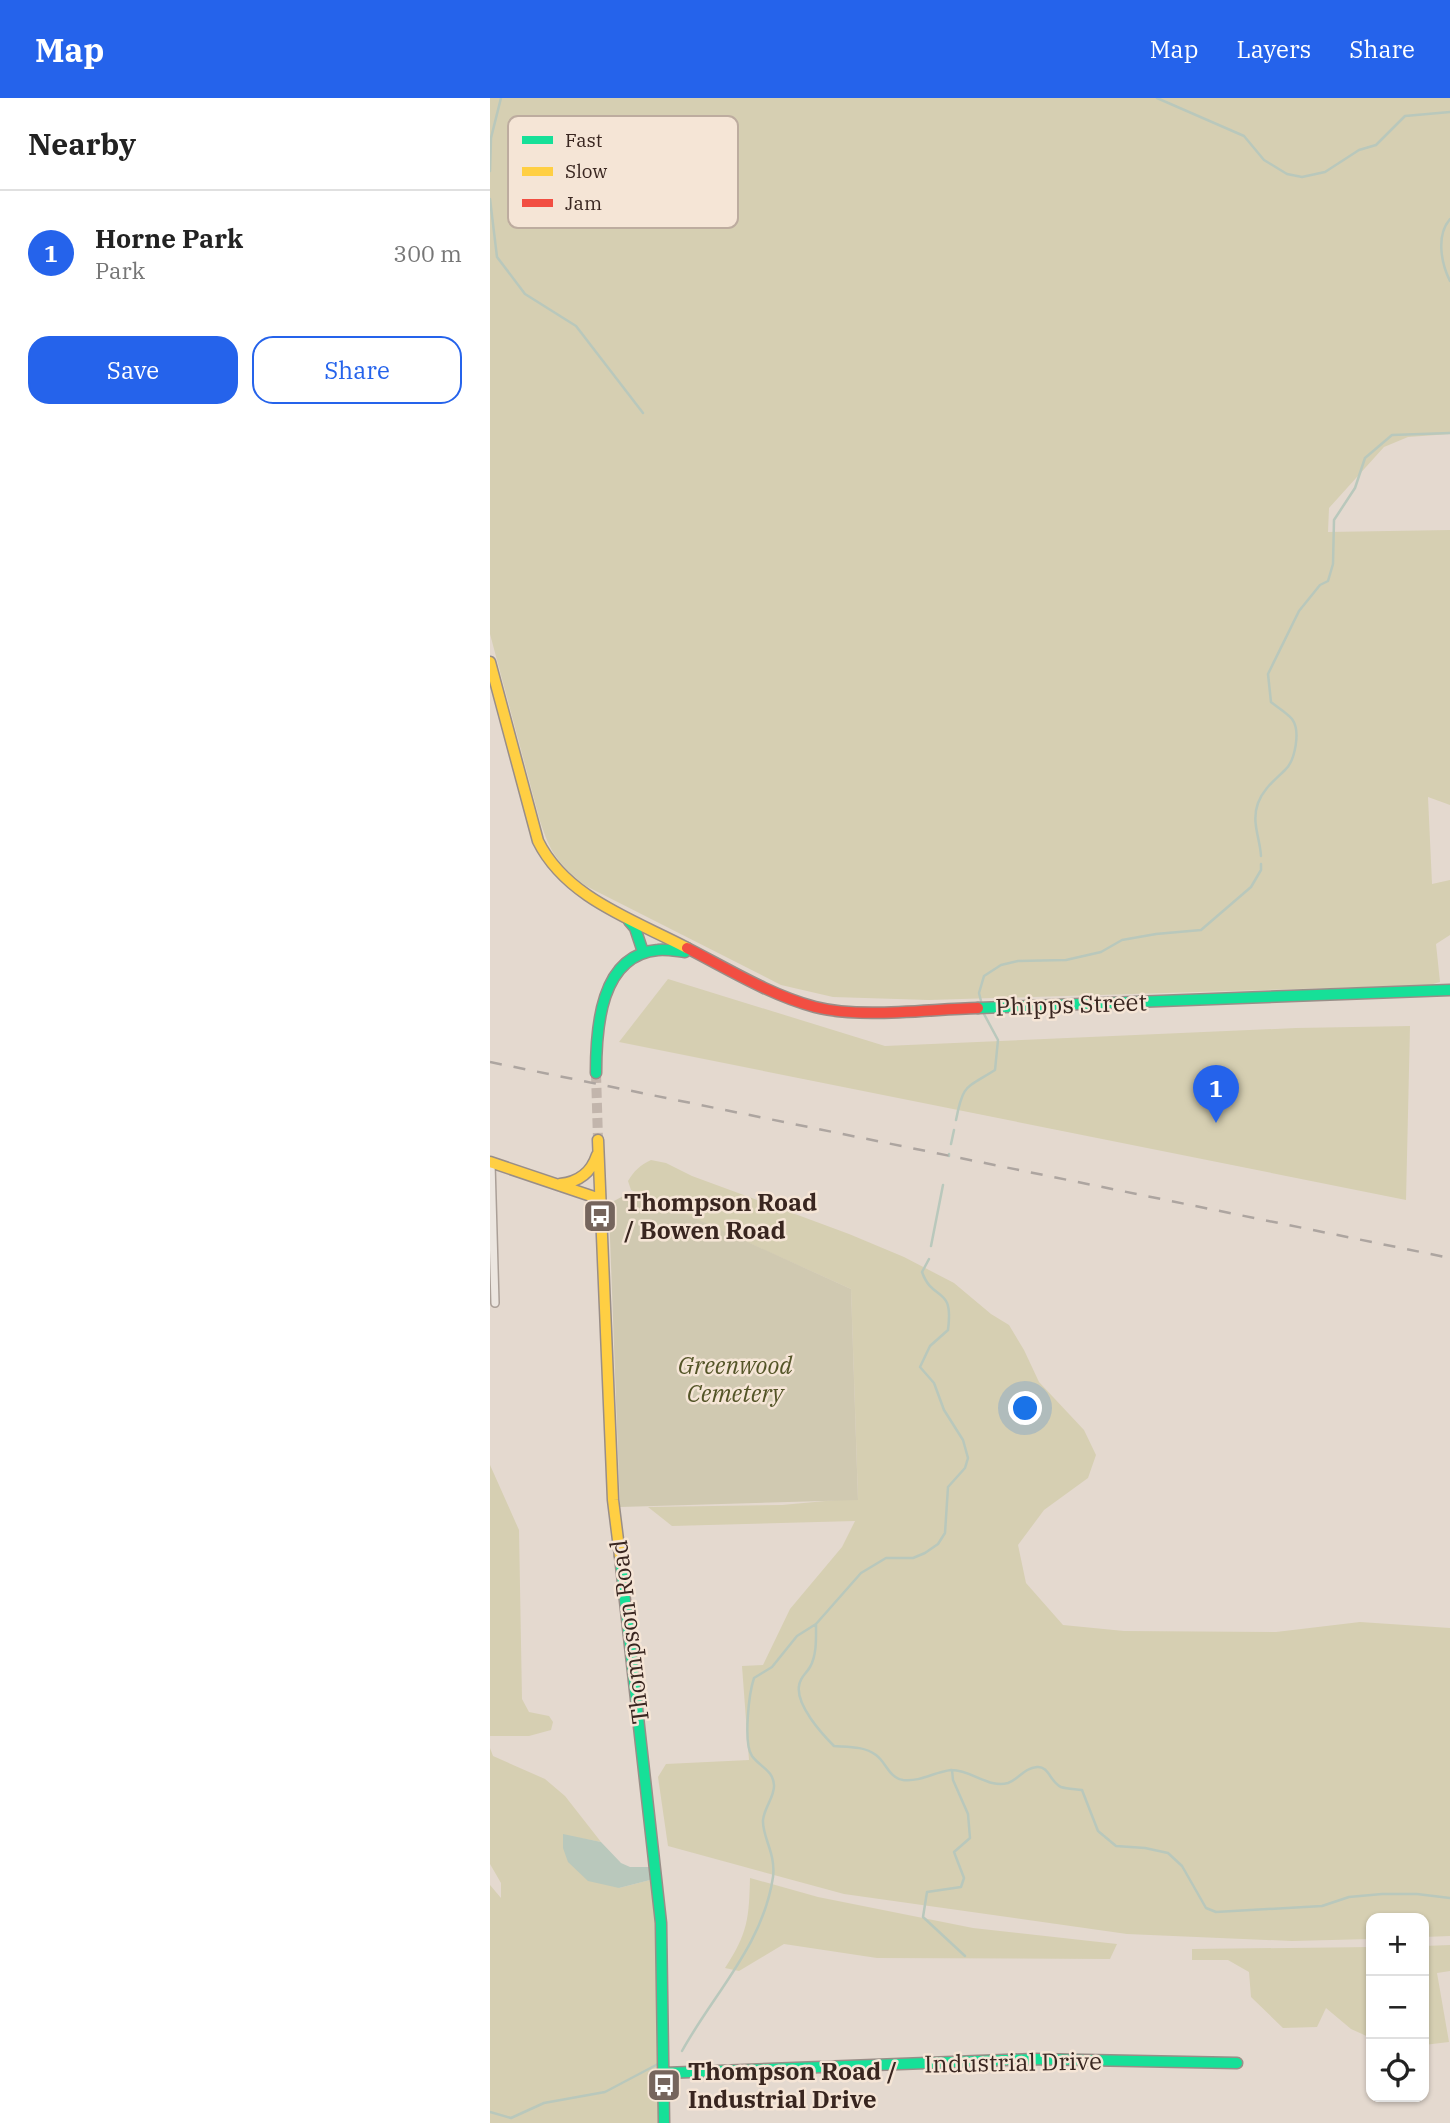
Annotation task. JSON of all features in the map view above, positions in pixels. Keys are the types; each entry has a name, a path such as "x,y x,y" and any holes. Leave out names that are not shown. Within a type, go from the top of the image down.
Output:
{"main road":[{"path":"490,662 544,856 571,886 702,957"},
{"path":"625,916 635,928 643,952"},
{"path":"596,1073 596,1031 606,994 621,967 631,957 643,952 676,949 702,957"},
{"name":"Phipps Street","path":"702,957 796,1001 816,1007 860,1012 1450,990"},
{"name":"Thompson Road","path":"542,1180 561,1184 583,1178 596,1161 598,1142 613,1500 661,1923 664,2123"},
{"path":"491,1162 600,1199"},
{"name":"Industrial Drive","path":"664,2073 1034,2059 1237,2063"}],"street":[{"path":"491,1162 495,1303"}],"shaded area":[{"path":"490,98 1450,98 1450,434 1408,437 1384,447 1329,508 1328,532 1450,530 1450,805 1428,797 1432,884 1450,880 1450,935 1436,944 1440,982 1430,985 929,1000 833,997 781,985 584,885 556,857 540,821 490,634"},
{"path":"668,979 885,1046 1296,1028 1410,1026 1406,1200 619,1042"},
{"path":"651,1160 666,1163 692,1176 904,1257 954,1283 991,1314 1009,1325 1039,1382 1084,1430 1096,1455 1088,1478 1044,1510 1018,1545 1026,1583 1063,1625 1124,1631 1276,1632 1360,1622 1450,1628 1450,1936 1429,1937 1429,1913 1366,1913 1366,1939 1292,1941 1127,1934 844,1894 668,1846 658,1777 666,1764 749,1760 742,1666 763,1665 790,1609 842,1547 855,1521 672,1526 648,1507 782,1505 858,1498 851,1289 631,1190 628,1181 640,1166"},
{"path":"490,1465 519,1530 522,1699 529,1712 549,1716 553,1722 551,1730 529,1736 490,1736"},
{"path":"490,1748 493,1756 545,1779 565,1796 601,1842 563,1835 619,1888 654,1879 659,2123 490,2123 490,1885 501,1898 501,1883 490,1864"},
{"path":"563,1834 601,1842 621,1863 630,1867 653,1867 654,1879 619,1888 588,1881 568,1862 563,1848"},
{"path":"750,1878 818,1897 973,1928 1117,1944 1110,1959 877,1958 784,1944 739,1971 725,1968 746,1925"},
{"path":"1450,1945 1450,1971 1437,1973 1449,2042 1429,2044 1429,1976 1429,1946"},
{"path":"1366,1947 1366,2036 1351,2029 1326,2008 1317,2027 1283,2028 1251,1997 1249,1972 1228,1960 1192,1960 1192,1949"}],"green space":[{"name":"Greenwood Cemetery","path":"629,1193 638,1193 851,1289 858,1500 620,1507 609,1211 612,1202"}],"waterway":[{"path":"490,171 491,138 501,98"},
{"path":"1157,98 1244,136 1264,160 1287,174 1302,177 1325,172 1359,150 1376,145 1405,116 1450,112"},
{"path":"490,199 497,257 525,294 576,326 643,413"},
{"path":"1450,219 1441,241 1444,266 1450,281"},
{"path":"1261,856 1256,823 1258,803 1266,789 1289,766 1296,738 1292,719 1271,702 1268,674 1299,611 1320,585 1328,581 1333,564 1334,520 1355,488 1365,458 1392,435 1450,433"},
{"path":"981,1001 979,993 984,976 1001,965 1018,961 1066,960 1101,952 1122,940 1201,930 1251,887 1261,870 1261,864"},
{"path":"956,1120 967,1089 995,1070 998,1040 984,1014"},
{"path":"951,1144 954,1130"},
{"path":"931,1246 943,1185"},
{"path":"682,2051 748,1947 768,1902 773,1877 773,1860 763,1820 774,1785 769,1772 749,1750 747,1730 754,1678 772,1667 797,1636 816,1624 861,1573 886,1558 913,1558 925,1553 938,1544 945,1533 948,1487 965,1468 968,1458 963,1440 944,1410 934,1383 920,1367 930,1346 948,1330 948,1306 927,1282 922,1272 929,1259"},
{"path":"816,1624 814,1657 799,1686 805,1710 834,1746 871,1752 898,1779 916,1780 951,1770 1001,1784 1012,1781 1029,1769 1041,1767 1061,1787 1082,1790 1098,1831 1116,1846 1168,1853 1182,1866 1206,1908 1216,1912 1322,1906 1349,1897 1382,1894 1450,1898"},
{"path":"952,1770 953,1780 968,1814 970,1838 954,1852 964,1878 961,1887 927,1892 923,1917 965,1956"},
{"path":"490,2112 511,2118 544,2103 605,2092 658,2064"}],"tunnel":[{"path":"596,1073 598,1140"}],"railway":[{"path":"490,1062 1450,1258"}],"traffic: fast":[{"path":"629,921 635,928 643,952"},
{"path":"596,1073 600,1016 613,979 624,965 639,955 661,950 685,952"},
{"path":"978,1008 1450,990"},
{"path":"620,1556 661,1923 664,2123"},
{"path":"664,2073 1034,2059 1237,2063"}],"traffic: slow":[{"path":"490,662 538,841 550,861 583,893 687,948"},
{"path":"598,1140 613,1500 620,1556"},
{"path":"560,1184 583,1176 597,1155"},
{"path":"490,1162 600,1199"}],"traffic: jam":[{"path":"687,948 766,989 798,1002 833,1011 874,1013 978,1008"}],"place":[{"name":"Horne Park","path":"1216,1123"},
{"name":"Thompson Road / Bowen Road","path":"600,1216"},
{"name":"Thompson Road / Industrial Drive","path":"664,2085"}]}
